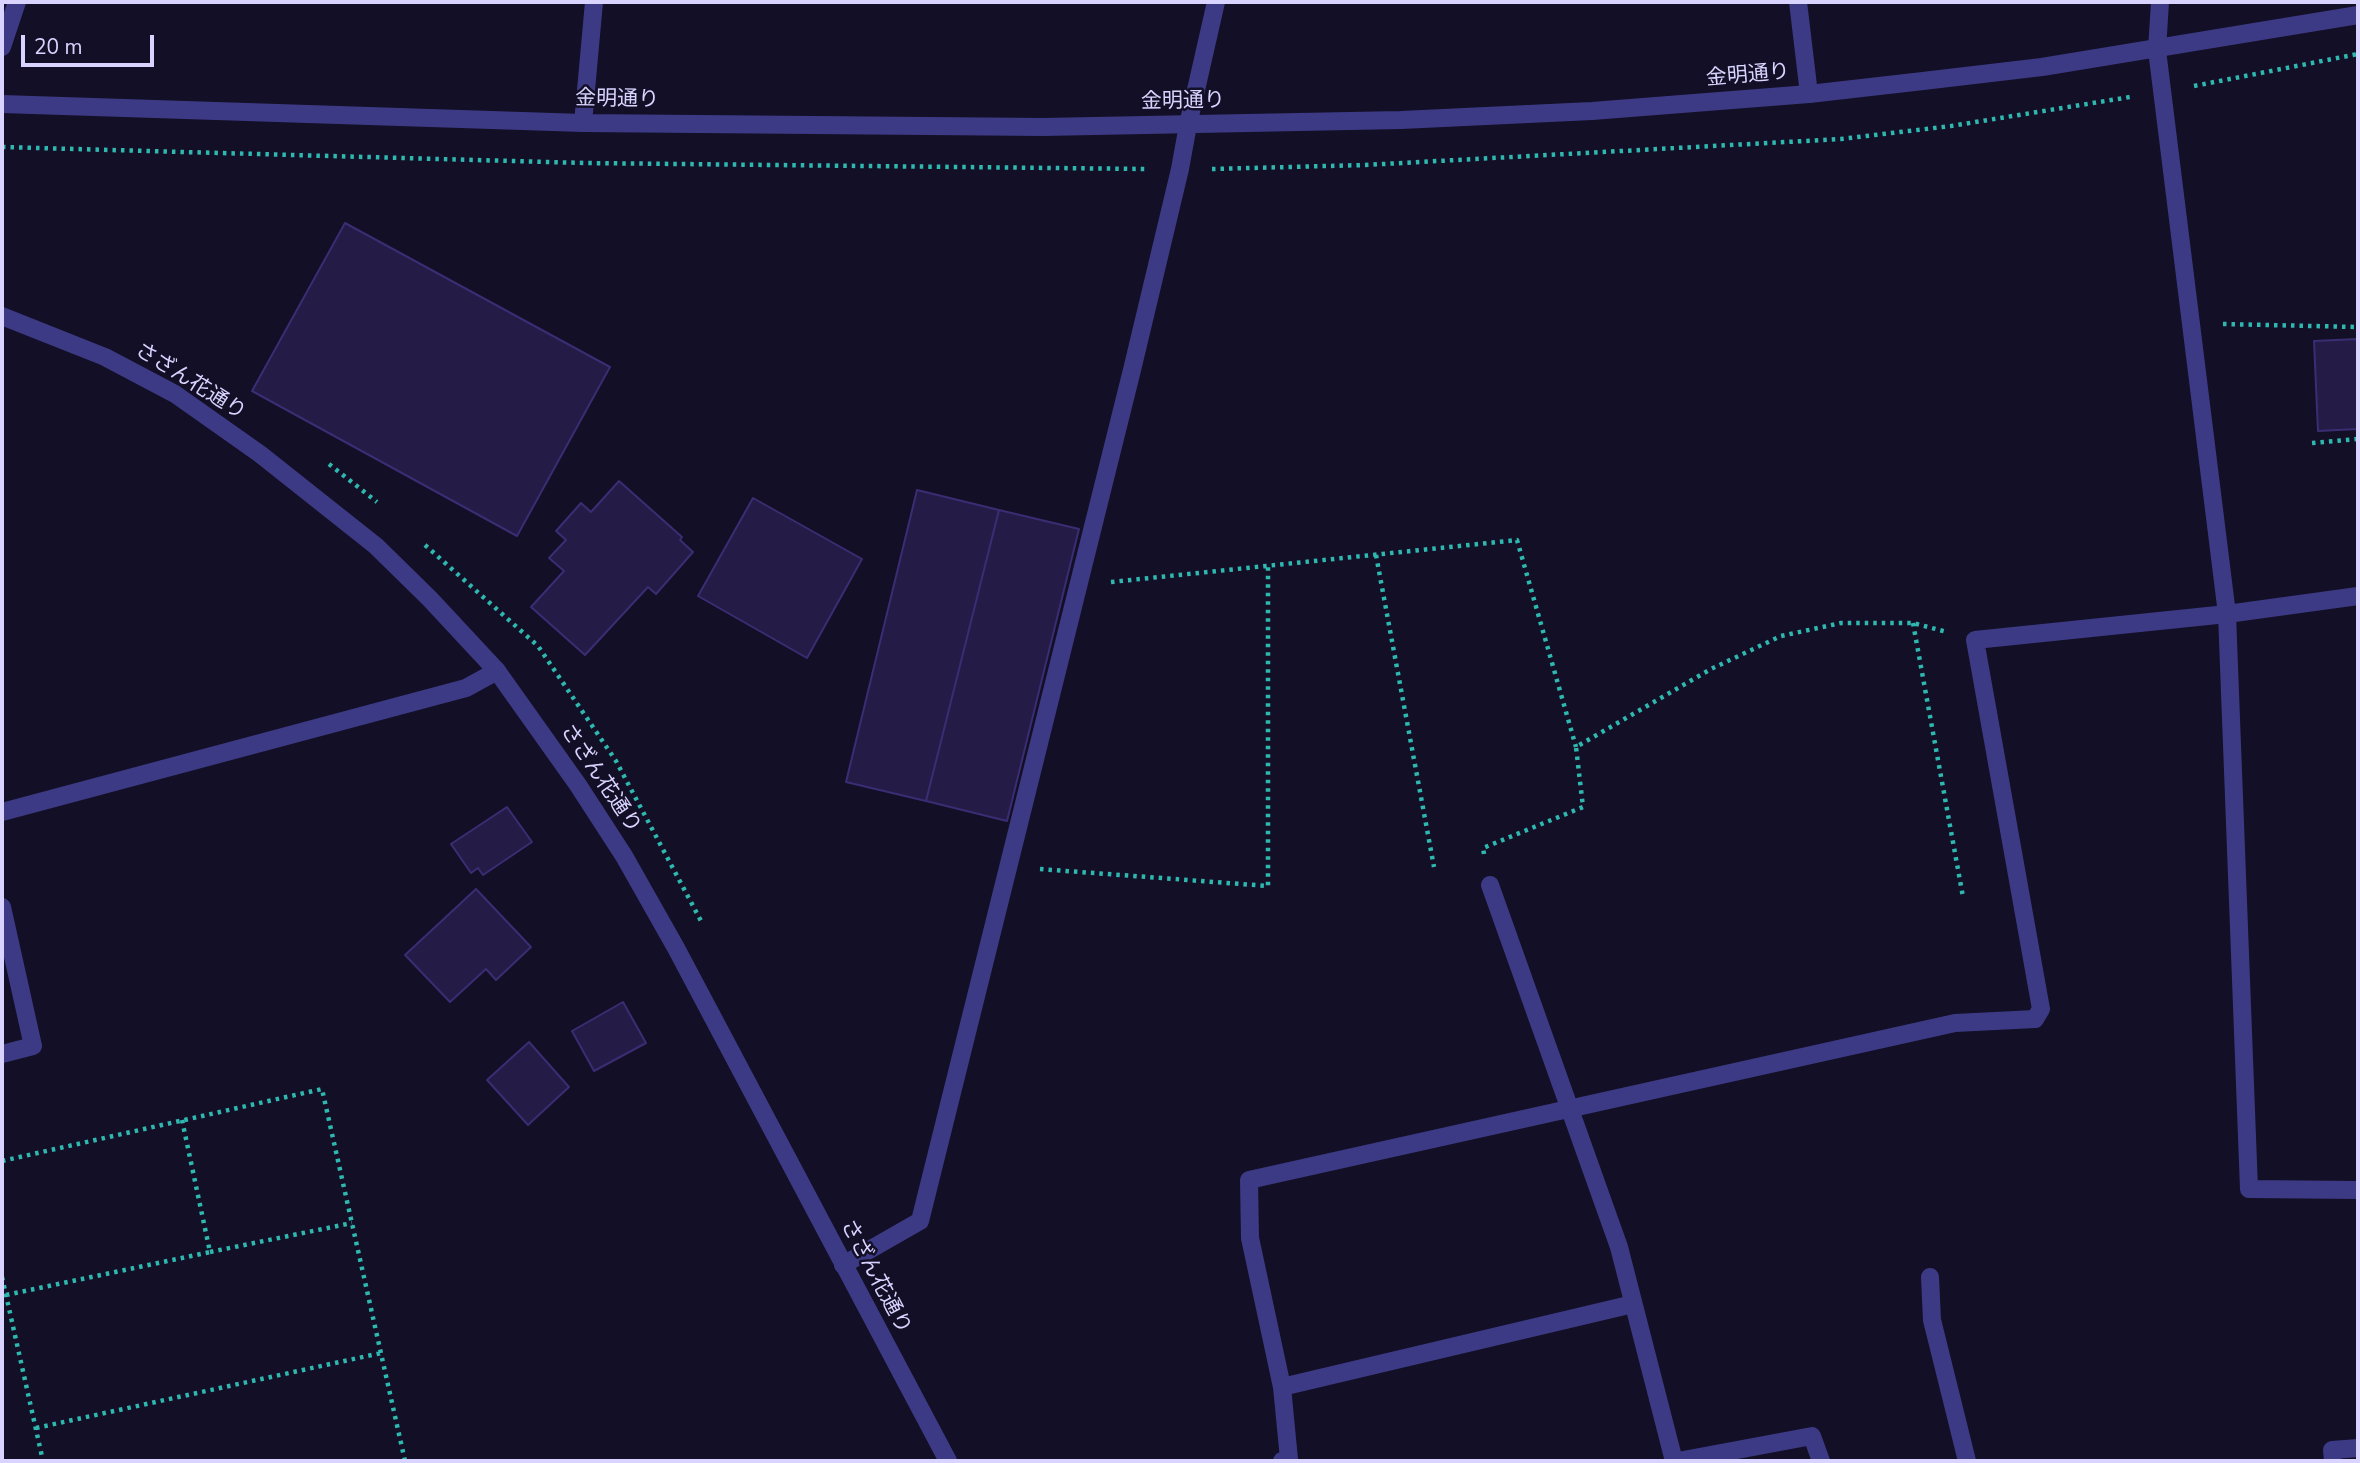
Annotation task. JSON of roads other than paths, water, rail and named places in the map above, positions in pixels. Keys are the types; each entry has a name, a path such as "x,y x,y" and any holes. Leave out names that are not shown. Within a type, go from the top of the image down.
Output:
{"street":[{"path":"2,47 17,2"},
{"path":"583,123 594,2"},
{"path":"843,1265 920,1221 1177,183 1216,2"},
{"path":"1798,2 1809,94"},
{"path":"2160,2 2157,50 2227,614 2249,1189 2358,1190"},
{"name":"金明通り","path":"2,104 583,123 1029,127 1402,120 1578,112 1809,94 2042,67 2358,15"},
{"name":"さざん花通り","path":"2,316 105,357 175,394 260,454 376,546 497,671 578,785 624,856 676,948 948,1461"},
{"path":"1282,1461 1289,1459 1282,1387 1250,1238 1249,1181 1955,1023 2035,1019 2041,1009 1975,640 2227,614 2358,596"},
{"path":"2,811 466,688 497,671"},
{"path":"1490,885 1619,1247 1676,1461 1812,1436 1821,1461"},
{"path":"2,907 33,1046 2,1054"},
{"path":"1930,1277 1932,1320 1967,1461"},
{"path":"1282,1387 1633,1304"},
{"path":"2333,1461 2332,1450 2358,1448"}]}
